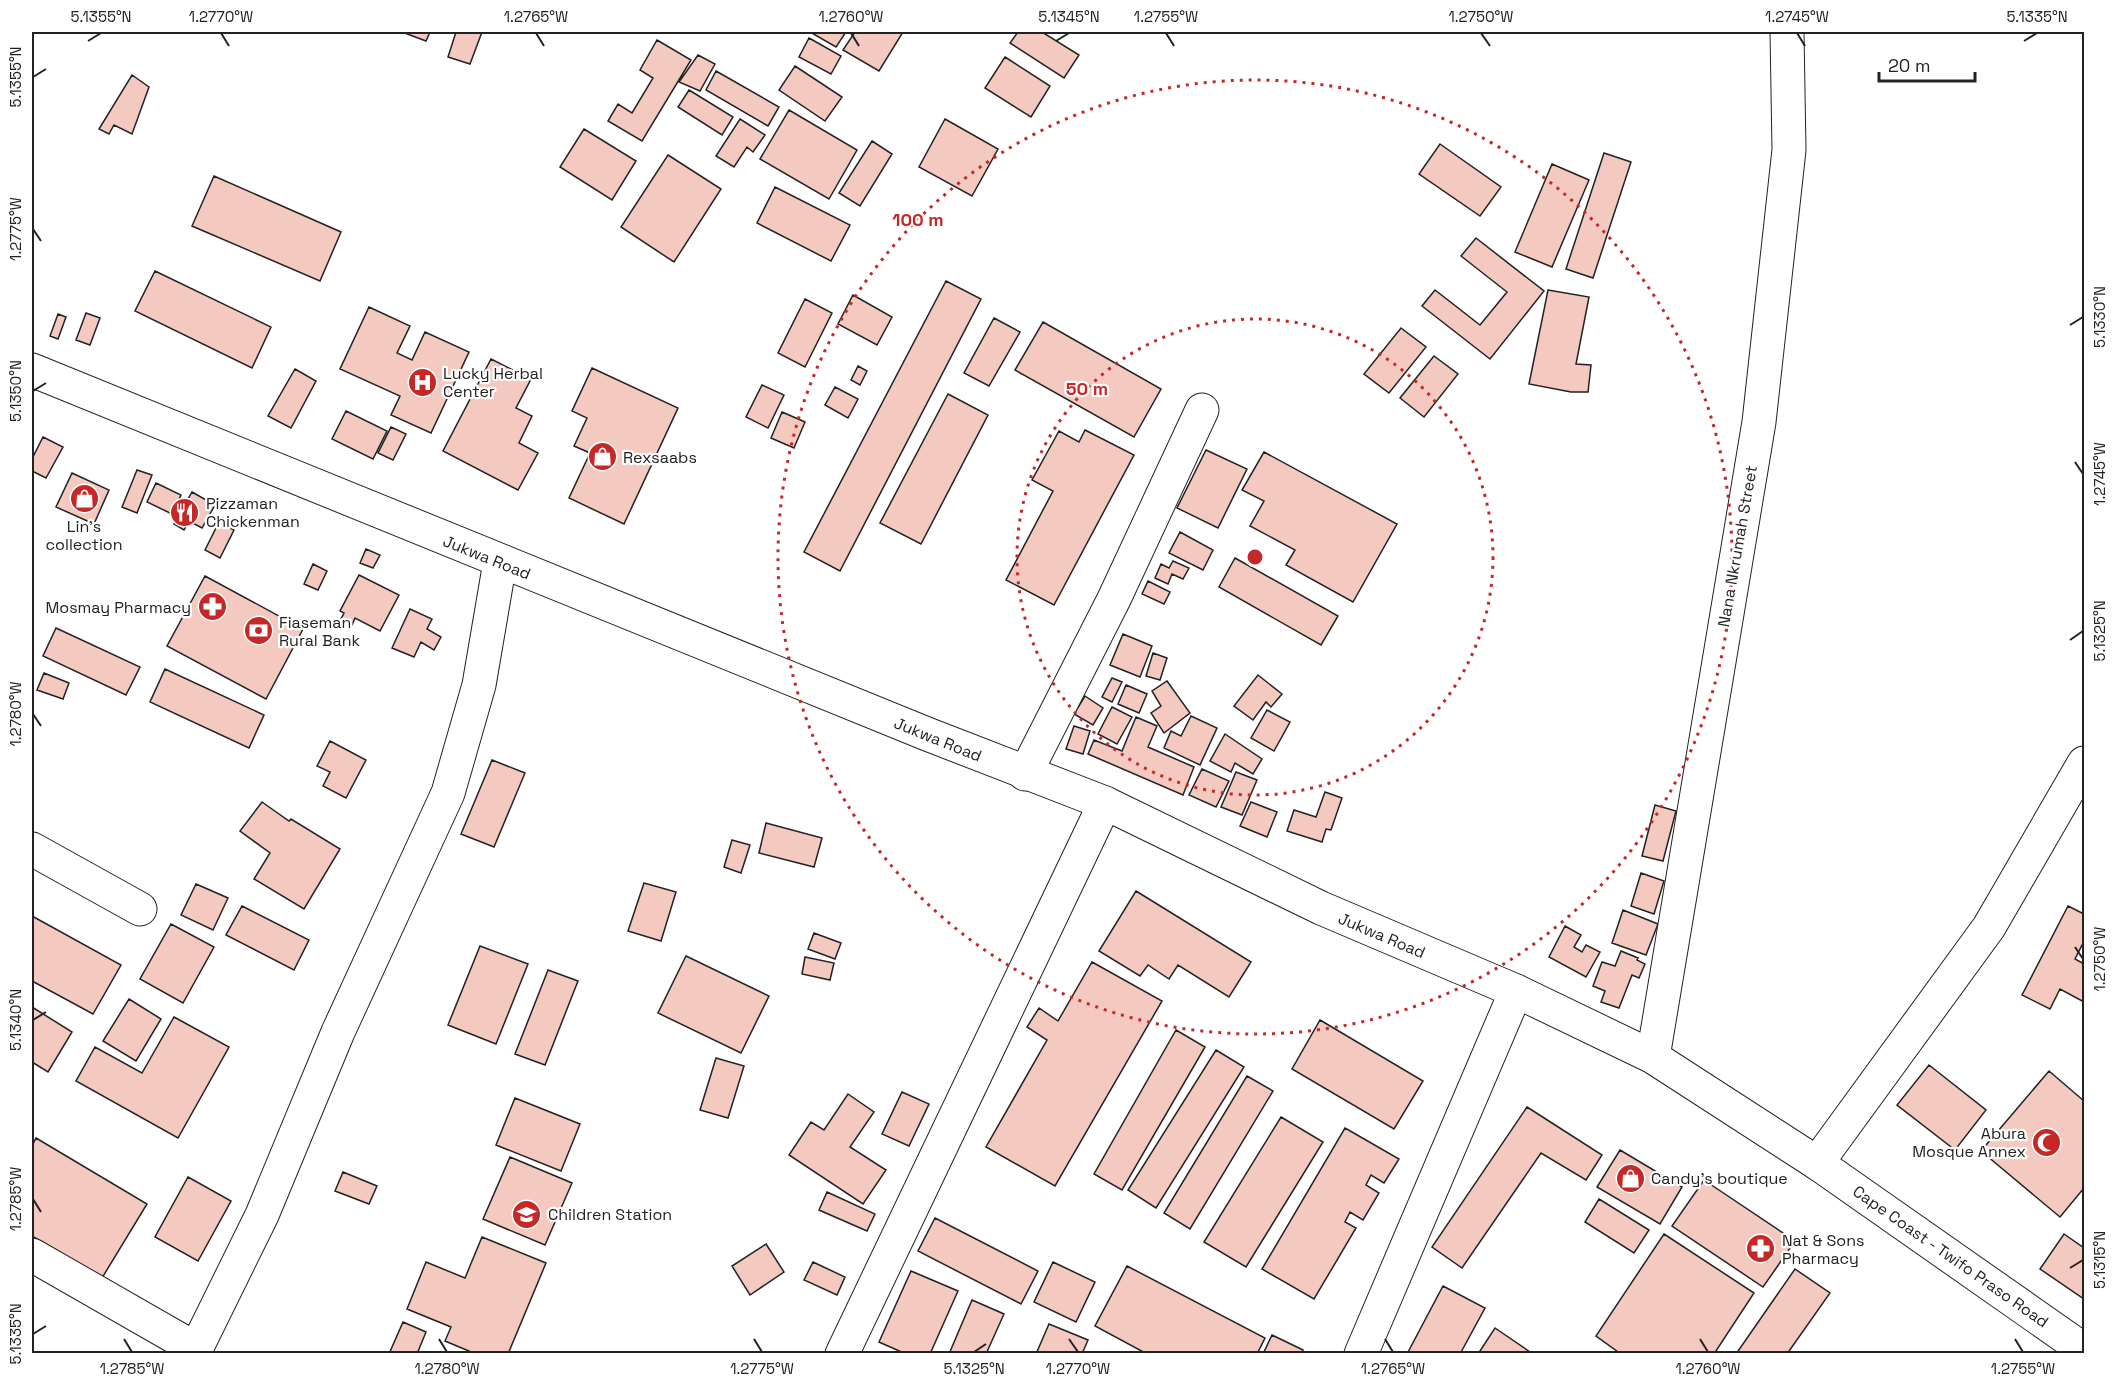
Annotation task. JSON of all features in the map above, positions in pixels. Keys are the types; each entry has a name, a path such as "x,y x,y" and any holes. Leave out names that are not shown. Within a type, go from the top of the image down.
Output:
{"street":[{"name":"Nana Nkrumah Street","path":"1653,1057 1759,422 1789,150 1787,32"},
{"name":"Jukwa Road","path":"32,370 1025,774 1105,803 1321,908 1516,991 1653,1057 1817,1163"},
{"path":"1025,774 1114,599 1202,410"},
{"path":"32,1255 200,1352 262,1215 338,1032 448,794 479,685 500,562"},
{"path":"1817,1163 1989,927 2085,763"},
{"path":"842,1353 1105,803"},
{"path":"32,849 140,909"},
{"path":"1362,1353 1516,991"},
{"name":"Cape Coast - Twifo Praso Road","path":"1817,1163 2085,1350"}],"building":[{"path":"402,32 430,32 426,41"},
{"path":"456,32 482,32 470,64 448,57"},
{"path":"810,32 846,32 836,47"},
{"path":"855,32 903,32 879,71 843,50"},
{"path":"1018,32 1042,32 1079,55 1064,78 1010,43"},
{"path":"809,38 841,56 831,74 799,57"},
{"path":"657,40 691,60 642,141 608,121 618,104 632,113 653,78 640,70"},
{"path":"698,55 715,64 700,91 679,82"},
{"path":"1005,57 1050,86 1031,117 985,88"},
{"path":"795,66 842,97 825,121 779,90"},
{"path":"716,71 779,107 768,126 706,90"},
{"path":"132,75 149,87 132,134 114,125 109,134 99,129"},
{"path":"689,90 733,117 722,135 678,107"},
{"path":"789,110 857,150 829,199 760,159"},
{"path":"740,119 765,135 753,152 747,147 734,167 716,156"},
{"path":"945,119 998,149 972,196 919,167"},
{"path":"584,129 636,161 612,200 560,167"},
{"path":"872,141 892,154 860,206 839,193"},
{"path":"1440,144 1501,187 1480,216 1419,174"},
{"path":"1604,153 1631,162 1593,278 1566,269"},
{"path":"668,155 721,189 674,262 621,227"},
{"path":"1552,164 1589,180 1552,267 1515,252"},
{"path":"214,176 341,232 320,281 192,226"},
{"path":"775,187 850,225 831,261 757,223"},
{"path":"1476,238 1544,291 1490,359 1422,306 1435,290 1480,325 1507,292 1461,256"},
{"path":"155,271 271,327 252,368 135,311"},
{"path":"946,281 981,299 840,571 804,552"},
{"path":"1548,290 1589,297 1576,364 1591,365 1588,392 1571,392 1529,384"},
{"path":"853,295 892,317 877,345 838,324"},
{"path":"805,299 832,313 805,367 778,353"},
{"path":"369,307 410,326 397,353 412,360 425,332 469,352 431,433 391,415 400,396 340,369"},
{"path":"86,313 100,318 90,345 76,340"},
{"path":"58,314 66,317 58,339 50,336"},
{"path":"994,318 1020,332 989,386 964,373"},
{"path":"1043,322 1161,389 1134,437 1015,370"},
{"path":"1401,328 1426,347 1389,393 1364,374"},
{"path":"1434,356 1458,374 1424,417 1400,398"},
{"path":"491,359 531,379 516,408 532,416 519,443 538,453 518,490 443,451"},
{"path":"858,366 867,371 860,385 851,380"},
{"path":"592,368 678,408 624,524 569,498 590,453 574,446 587,418 572,411"},
{"path":"295,369 316,381 291,428 268,416"},
{"path":"762,385 784,395 768,428 746,417"},
{"path":"835,387 858,399 848,418 825,405"},
{"path":"948,394 988,415 921,544 880,523"},
{"path":"346,411 387,431 373,459 332,439"},
{"path":"782,412 805,422 794,448 771,438"},
{"path":"391,427 406,434 393,460 378,453"},
{"path":"1085,430 1134,455 1054,605 1006,580 1053,491 1032,480 1059,431 1079,442"},
{"path":"43,437 63,447 46,478 32,471 32,459"},
{"path":"1206,450 1247,469 1218,528 1177,508"},
{"path":"1264,452 1397,524 1353,602 1286,565 1295,550 1250,526 1264,501 1242,490"},
{"path":"137,470 152,475 137,513 122,507"},
{"path":"72,473 109,490 94,524 56,507"},
{"path":"156,483 181,495 172,514 147,502"},
{"path":"192,492 215,505 202,528 189,521 184,530 174,524"},
{"path":"219,522 234,530 220,558 205,550"},
{"path":"1180,532 1213,550 1203,570 1169,553"},
{"path":"366,549 380,555 373,568 360,563"},
{"path":"1235,558 1338,616 1321,645 1219,587"},
{"path":"1173,561 1189,568 1183,579 1172,574 1168,584 1155,578 1161,564 1169,568"},
{"path":"313,564 327,571 318,590 304,584"},
{"path":"359,575 399,595 380,631 355,618 352,625 341,619 344,613 340,611"},
{"path":"205,576 303,629 266,699 167,646"},
{"path":"1148,581 1170,592 1164,604 1142,594"},
{"path":"410,609 432,619 427,629 441,637 434,650 421,642 414,657 392,648"},
{"path":"56,628 140,667 126,695 43,656"},
{"path":"1123,634 1152,646 1140,677 1110,665"},
{"path":"1153,653 1167,658 1160,680 1146,676"},
{"path":"165,669 264,715 249,748 150,702"},
{"path":"44,673 69,683 63,699 37,690"},
{"path":"1258,675 1282,694 1271,707 1266,702 1253,720 1234,706"},
{"path":"1112,678 1122,682 1112,702 1102,697"},
{"path":"1167,681 1190,713 1164,733 1151,713 1161,706 1152,691"},
{"path":"1126,685 1147,694 1139,713 1118,704"},
{"path":"1085,696 1103,708 1093,725 1074,714"},
{"path":"1112,707 1132,717 1117,744 1098,734"},
{"path":"1267,710 1290,722 1274,751 1251,738"},
{"path":"1191,716 1217,728 1200,765 1164,748 1171,731 1181,736"},
{"path":"1136,717 1157,726 1148,747 1194,767 1183,795 1088,754 1094,740 1122,751"},
{"path":"1074,726 1090,731 1083,754 1066,749"},
{"path":"1225,734 1262,759 1253,774 1235,763 1231,772 1210,761"},
{"path":"330,741 366,760 346,798 323,786 330,772 317,766"},
{"path":"492,760 525,773 494,847 461,834"},
{"path":"1202,769 1229,781 1216,807 1189,795"},
{"path":"1236,772 1257,780 1242,815 1221,807"},
{"path":"1325,792 1342,798 1331,830 1326,829 1322,842 1287,831 1294,810 1316,817"},
{"path":"262,802 289,821 291,819 340,849 304,909 254,879 270,853 240,831"},
{"path":"1251,802 1277,812 1267,837 1240,826"},
{"path":"1655,805 1676,811 1663,861 1642,856"},
{"path":"766,823 822,838 814,867 759,853"},
{"path":"732,840 750,845 741,873 724,867"},
{"path":"1641,873 1664,881 1654,914 1631,906"},
{"path":"644,883 676,892 661,941 628,931"},
{"path":"196,884 228,898 213,930 181,915"},
{"path":"1136,891 1251,962 1229,997 1178,965 1169,979 1148,965 1140,976 1099,951"},
{"path":"242,906 309,940 294,970 226,935"},
{"path":"2068,906 2084,914 2084,941 2075,959 2084,964 2084,1002 2060,989 2050,1009 2022,995"},
{"path":"1623,910 1658,924 1646,955 1612,943"},
{"path":"32,916 121,965 93,1014 32,981"},
{"path":"171,924 214,947 183,1003 140,979"},
{"path":"1565,926 1581,935 1574,947 1582,952 1586,945 1600,952 1586,977 1549,957"},
{"path":"814,933 841,943 835,959 808,949"},
{"path":"480,946 528,964 496,1044 448,1025"},
{"path":"1621,951 1638,958 1637,960 1645,964 1639,978 1632,975 1619,1008 1601,1002 1605,991 1593,986 1602,962 1615,966"},
{"path":"686,956 769,996 741,1053 658,1013"},
{"path":"805,957 834,963 830,980 802,974"},
{"path":"1092,962 1162,1001 1055,1186 986,1147 1047,1040 1027,1027 1039,1008 1058,1021"},
{"path":"548,970 578,981 545,1065 515,1054"},
{"path":"129,999 161,1019 136,1061 103,1041"},
{"path":"32,1007 72,1032 48,1072 32,1062"},
{"path":"174,1017 229,1047 178,1138 76,1081 95,1047 142,1073"},
{"path":"1320,1020 1423,1081 1394,1129 1292,1069"},
{"path":"1176,1030 1205,1047 1122,1190 1094,1174"},
{"path":"1216,1050 1244,1067 1156,1208 1128,1190"},
{"path":"716,1058 744,1066 728,1118 700,1110"},
{"path":"1929,1065 1986,1110 1955,1150 1897,1105"},
{"path":"2049,1071 2084,1101 2084,1188 2060,1217 1981,1151"},
{"path":"1247,1076 1273,1091 1190,1229 1164,1213"},
{"path":"902,1092 929,1104 909,1146 882,1134"},
{"path":"848,1094 874,1112 850,1147 886,1170 863,1204 789,1155 811,1122 824,1130"},
{"path":"515,1098 580,1124 561,1171 496,1145"},
{"path":"1527,1107 1602,1155 1586,1180 1541,1153 1462,1268 1432,1247"},
{"path":"1281,1117 1323,1142 1246,1267 1204,1242"},
{"path":"1345,1128 1399,1159 1384,1183 1371,1175 1366,1185 1379,1193 1363,1220 1350,1212 1345,1222 1356,1228 1314,1299 1262,1269"},
{"path":"36,1138 147,1204 102,1278 32,1236 32,1146"},
{"path":"1620,1150 1682,1187 1660,1224 1597,1187"},
{"path":"510,1157 572,1183 545,1245 483,1219"},
{"path":"343,1172 377,1186 369,1204 335,1191"},
{"path":"188,1177 231,1201 198,1261 155,1237"},
{"path":"1704,1180 1795,1241 1763,1287 1672,1226"},
{"path":"827,1192 875,1214 867,1231 819,1210"},
{"path":"1599,1199 1649,1230 1634,1253 1585,1222"},
{"path":"935,1218 1038,1271 1021,1304 918,1251"},
{"path":"1664,1234 1754,1293 1714,1354 1621,1354 1596,1336"},
{"path":"2064,1234 2084,1248 2084,1299 2040,1269"},
{"path":"482,1237 546,1263 508,1354 476,1354 445,1341 451,1327 407,1309 426,1262 465,1278"},
{"path":"766,1244 784,1272 750,1295 732,1266"},
{"path":"813,1262 845,1277 837,1295 804,1280"},
{"path":"1053,1262 1095,1282 1076,1322 1034,1302"},
{"path":"1127,1266 1265,1338 1257,1354 1147,1354 1095,1326"},
{"path":"1795,1269 1830,1293 1787,1354 1736,1354"},
{"path":"911,1271 958,1291 930,1354 906,1354 879,1342"},
{"path":"1443,1286 1485,1308 1460,1354 1407,1354"},
{"path":"972,1300 1004,1314 986,1354 949,1354"},
{"path":"403,1322 426,1332 417,1354 389,1354"},
{"path":"1049,1324 1088,1340 1082,1354 1036,1354"},
{"path":"1495,1328 1533,1354 1478,1354"},
{"path":"1272,1335 1303,1350 1302,1354 1263,1354"}],"place":[{"name":"Lucky Herbal Center","path":"422,382"},
{"name":"Rexsaabs","path":"602,457"},
{"name":"Lin's collection","path":"84,498"},
{"name":"Pizzaman Chickenman","path":"185,512"},
{"name":"Mosmay Pharmacy","path":"212,607"},
{"name":"Fiaseman Rural Bank","path":"258,631"},
{"name":"Abura Mosque Annex","path":"2047,1142"},
{"name":"Candy's boutique","path":"1630,1178"},
{"name":"Children Station","path":"527,1214"},
{"name":"Nat & Sons Pharmacy","path":"1761,1249"}]}
